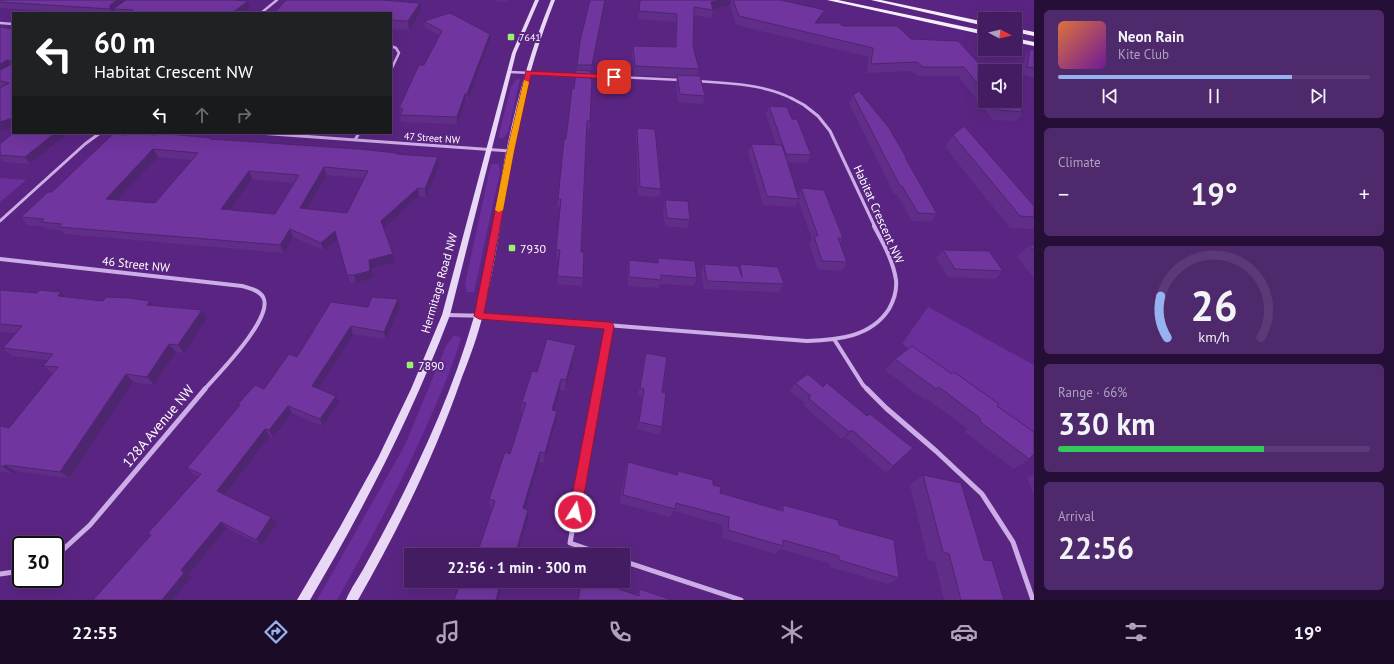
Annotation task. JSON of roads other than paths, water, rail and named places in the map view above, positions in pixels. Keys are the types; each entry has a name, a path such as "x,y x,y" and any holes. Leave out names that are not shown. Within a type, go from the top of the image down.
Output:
{"main road":[{"path":"830,0 978,32"},
{"path":"874,0 978,22"},
{"path":"1022,31 1034,34"},
{"path":"1022,41 1034,44"}],"street":[{"path":"262,12 277,0"},
{"name":"Hermitage Road NW","path":"303,600 336,545 401,423 424,373 446,315 510,72 521,36 537,0"},
{"path":"352,600 377,557 410,493 455,387 479,316 510,151 528,73 541,30 553,0"},
{"path":"0,23 12,24"},
{"path":"392,46 396,48 399,53 392,68"},
{"path":"510,72 684,80"},
{"name":"Habitat Crescent NW","path":"446,315 479,316 808,341 848,338 866,331 878,322 888,312 895,297 896,285 892,264 830,131 820,118 806,106 781,94 742,84 692,81"},
{"path":"0,221 99,134"},
{"name":"47 Street NW","path":"272,134 510,151"},
{"path":"355,140 358,134"},
{"name":"46 Street NW","path":"0,259 242,286 254,289 261,293 265,300"},
{"name":"128A Avenue NW","path":"64,549 90,525 253,332 260,321 265,300"},
{"path":"583,548 570,544 609,326"},
{"path":"834,339 863,385 886,408 936,451 982,494 1014,542 1033,600"},
{"path":"630,563 741,600"},
{"path":"0,574 12,572"}],"place":[{"name":"7641","path":"511,37"},
{"name":"7930","path":"512,248"},
{"name":"7890","path":"410,365"}]}
